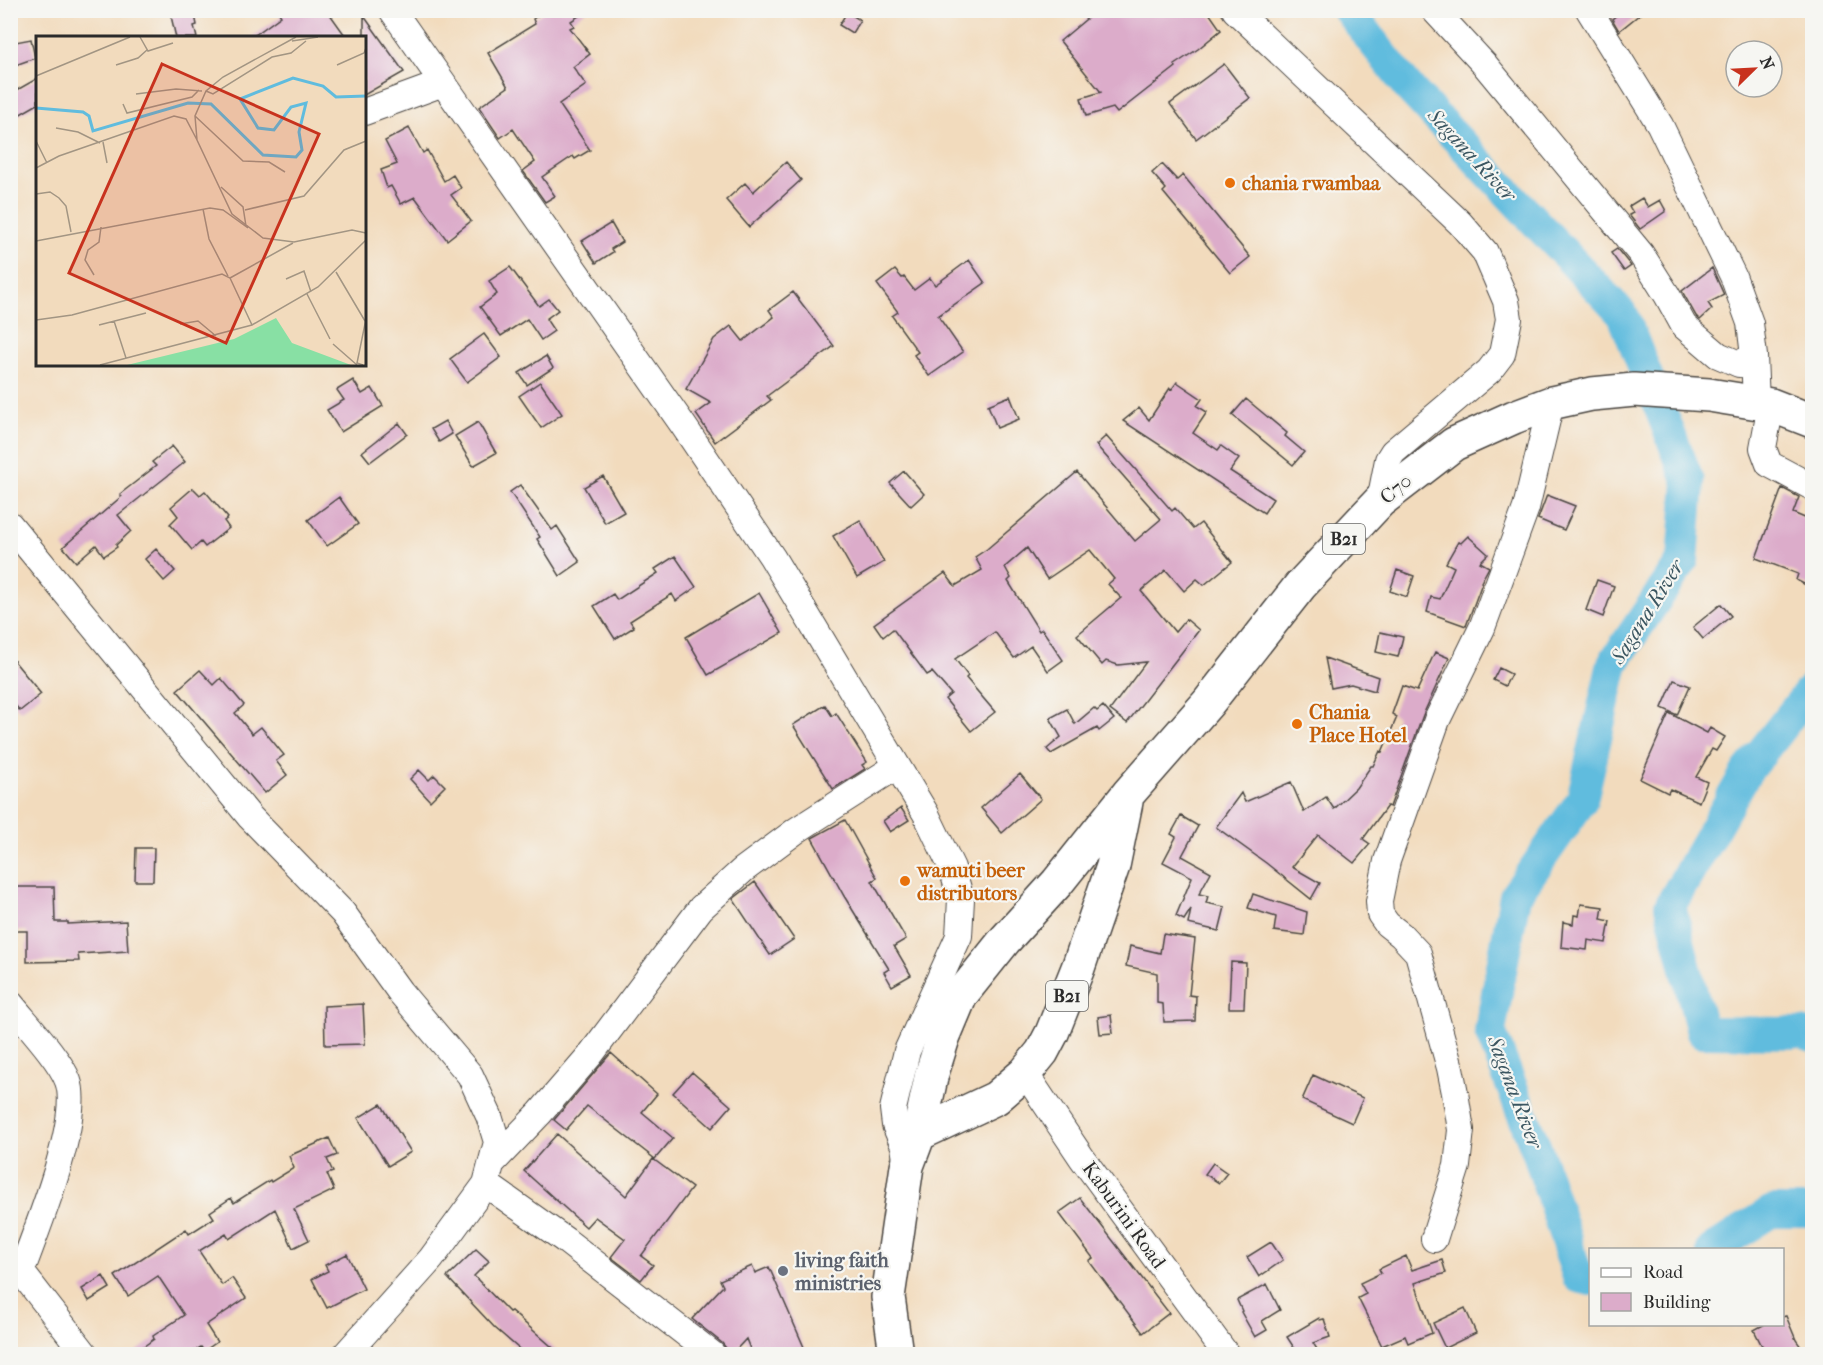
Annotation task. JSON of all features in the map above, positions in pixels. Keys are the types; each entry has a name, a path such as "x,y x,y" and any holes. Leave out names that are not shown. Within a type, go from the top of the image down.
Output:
{"highway":[{"name":"C70","path":"1128,794 1208,703 1300,586 1380,501 1454,444 1551,403 1592,394 1634,390 1708,395 1763,404"},
{"name":"B21","path":"1763,404 1812,421"},
{"name":"B21","path":"919,1134 996,1098 1025,1073 1042,1052 1078,968 1113,866 1128,794"},
{"name":"B21","path":"896,1354 888,1297 907,1166 919,1134 932,1073 961,995 1005,940 1057,883 1128,794"}],"street":[{"path":"392,10 683,425 772,557 926,814 952,868 961,899 959,936 916,1030 899,1082 894,1117 898,1135 904,1146 907,1166"},
{"path":"1235,10 1460,223 1485,252 1506,301 1509,319 1502,354 1481,378 1393,453 1388,460 1380,501"},
{"path":"1434,10 1485,65 1641,254 1684,326 1718,355 1739,364 1754,356"},
{"path":"1589,10 1660,125 1733,276 1750,323 1763,404 1763,448 1769,464 1812,487"},
{"path":"366,111 443,83"},
{"path":"1434,1239 1457,1166 1461,1130 1455,1093 1418,953 1401,934 1387,924 1380,914 1379,901 1387,861 1437,720 1482,628 1526,508 1551,403"},
{"path":"10,525 250,817 343,913 400,992 470,1075 489,1116 496,1142 489,1173"},
{"path":"346,1354 431,1259 489,1173 591,1054 700,908 743,870 797,830 897,766"},
{"path":"10,1003 62,1069 69,1082 71,1096 57,1172 16,1265 85,1354"},
{"name":"Kaburini Road","path":"1025,1073 1082,1158 1226,1354"},
{"path":"489,1173 565,1240 712,1354"}],"building":[{"path":"194,10 196,36 176,36 171,16"},
{"path":"277,10 327,10 346,36 254,36 281,16"},
{"path":"546,10 588,10 571,21 574,26 570,28 590,54 573,67 586,85 559,104 590,150 575,159 573,156 542,177 555,196 545,202 523,171 535,162 513,129 500,138 479,107 508,87 488,53 535,24 533,19"},
{"path":"1097,10 1207,10 1221,30 1174,65 1176,67 1117,113 1113,108 1086,116 1081,98 1101,92 1060,41"},
{"path":"1623,10 1645,10 1619,31 1612,19"},
{"path":"847,12 860,20 852,33 839,25"},
{"path":"364,16 404,72 366,94 366,36 364,36"},
{"path":"31,39 35,58 10,67 10,43"},
{"path":"1224,64 1250,98 1196,139 1170,104"},
{"path":"36,79 36,105 10,120 10,94"},
{"path":"409,128 423,153 427,150 444,181 453,175 461,188 451,195 471,221 447,240 415,197 401,204 391,186 387,188 381,170 397,164 385,141"},
{"path":"786,162 801,180 749,227 726,200 745,183 753,192"},
{"path":"1162,164 1177,180 1183,175 1250,257 1230,273 1163,192 1166,189 1152,173"},
{"path":"1642,198 1648,207 1660,200 1666,211 1640,229 1629,215 1633,213 1629,206"},
{"path":"611,223 622,242 611,249 613,252 596,263 582,241"},
{"path":"1617,249 1631,266 1624,271 1611,253"},
{"path":"969,260 985,283 938,316 963,352 929,376 914,355 918,352 892,316 898,312 877,284 895,270 914,290 930,278 935,285"},
{"path":"510,267 539,306 549,299 558,310 546,319 554,331 541,340 527,319 501,336 480,307 497,294 489,281"},
{"path":"1712,268 1724,295 1708,303 1712,309 1700,320 1682,291"},
{"path":"793,292 834,346 767,396 771,400 715,442 696,414 711,403 686,389 714,339 731,326 743,341 774,317 769,310"},
{"path":"484,334 501,357 467,382 450,359"},
{"path":"546,356 553,368 527,385 519,373"},
{"path":"353,380 362,394 372,388 383,406 341,432 327,410 344,400 337,390"},
{"path":"540,382 562,414 541,428 519,396"},
{"path":"1177,382 1202,399 1197,406 1207,412 1193,433 1218,450 1221,446 1239,459 1230,471 1273,499 1264,513 1123,421 1139,408 1149,420 1170,388 1172,389"},
{"path":"1010,396 1019,419 997,428 988,405"},
{"path":"1246,399 1287,433 1285,436 1304,452 1293,465 1232,415"},
{"path":"445,421 452,434 439,442 431,429"},
{"path":"478,422 496,453 473,466 455,436"},
{"path":"399,423 407,434 370,462 362,452"},
{"path":"1106,436 1172,511 1175,508 1193,529 1201,523 1232,562 1204,585 1197,579 1184,591 1166,570 1141,591 1175,632 1186,619 1199,630 1127,723 1110,710 1146,662 1118,665 1106,661 1102,665 1077,635 1121,598 1108,584 1114,579 1090,550 1047,579 1027,548 1005,567 1011,578 1008,581 1039,631 1042,629 1063,660 1048,671 1031,646 1014,658 995,632 955,659 968,676 966,678 995,712 971,731 945,699 951,694 932,672 927,675 893,629 883,637 874,624 945,573 955,586 982,570 975,557 1077,472 1135,541 1161,519 1096,445"},
{"path":"172,446 185,462 118,515 131,531 116,545 117,547 104,556 96,545 76,562 63,547 122,496 120,494 156,466 152,462"},
{"path":"904,471 924,494 911,506 890,483"},
{"path":"603,476 624,512 605,523 584,487"},
{"path":"520,485 552,530 557,526 580,562 560,576 537,539 540,537 510,492"},
{"path":"193,488 200,495 205,491 228,518 224,521 229,528 205,547 201,542 192,550 170,524 178,516 171,507"},
{"path":"1782,488 1799,497 1793,513 1812,521 1812,588 1796,580 1798,574 1756,558"},
{"path":"1547,495 1575,506 1564,530 1538,519"},
{"path":"339,497 358,524 327,546 308,520"},
{"path":"860,520 884,562 857,578 833,536"},
{"path":"1468,536 1488,554 1480,562 1489,567 1481,582 1466,626 1427,612 1431,597 1440,599 1454,567 1446,563 1458,542 1461,543"},
{"path":"156,549 175,571 164,581 145,559"},
{"path":"675,556 696,587 676,601 672,594 630,621 634,627 615,639 594,606 613,594 617,600 658,573 655,569"},
{"path":"1397,570 1414,576 1407,597 1390,591"},
{"path":"1597,580 1614,586 1603,617 1586,610"},
{"path":"759,593 782,633 708,675 686,637"},
{"path":"1721,604 1731,616 1703,639 1693,627"},
{"path":"1380,632 1403,637 1398,657 1376,652"},
{"path":"1435,652 1449,658 1423,715 1390,807 1387,806 1363,839 1370,844 1354,863 1318,835 1292,867 1320,883 1311,899 1216,827 1241,793 1245,802 1291,782 1304,812 1326,797 1334,809 1356,788 1373,766 1380,751 1382,752 1397,717 1392,714 1402,686 1417,691"},
{"path":"10,656 41,694 20,711 10,699"},
{"path":"1325,658 1378,677 1375,691 1351,684 1331,688"},
{"path":"1499,668 1511,674 1505,686 1493,680"},
{"path":"200,670 214,685 221,678 244,705 235,713 252,734 261,727 284,755 276,761 287,775 265,793 177,690"},
{"path":"1674,680 1690,686 1677,715 1662,708"},
{"path":"825,705 832,716 836,713 867,762 862,765 865,769 833,789 793,725"},
{"path":"1103,706 1114,719 1099,731 1097,728 1051,754 1047,749 1061,737 1050,718 1067,709 1075,724 1094,708 1097,711"},
{"path":"1669,713 1707,733 1710,728 1725,737 1716,751 1712,749 1696,777 1707,782 1699,802 1670,789 1668,793 1640,779"},
{"path":"419,770 429,780 434,775 445,786 430,801 410,779"},
{"path":"1020,774 1041,799 1002,833 981,808"},
{"path":"901,808 909,820 890,832 883,821"},
{"path":"1181,816 1198,826 1182,856 1211,872 1199,894 1208,896 1206,903 1225,907 1219,931 1188,924 1191,909 1184,920 1176,916 1192,877 1163,862 1176,837 1171,834"},
{"path":"845,820 877,878 872,881 906,939 894,946 911,975 892,986 884,972 889,969 844,896 812,838"},
{"path":"136,848 154,848 153,881 135,881"},
{"path":"755,882 794,939 770,955 733,899"},
{"path":"10,887 54,887 55,922 68,922 68,924 126,921 128,951 78,954 79,961 27,962 27,931 10,931"},
{"path":"1253,894 1307,912 1304,935 1274,931 1276,917 1248,908"},
{"path":"1581,904 1603,907 1601,919 1610,921 1606,943 1588,940 1587,950 1561,947 1563,922 1573,924 1574,915 1579,916"},
{"path":"1163,934 1195,939 1189,995 1196,996 1195,1021 1164,1022 1163,1004 1157,1003 1157,973 1126,966 1130,946 1160,953"},
{"path":"1231,962 1246,963 1244,1008 1229,1008"},
{"path":"363,1004 365,1044 325,1045 324,1006"},
{"path":"1111,1015 1113,1033 1100,1034 1098,1017"},
{"path":"611,1053 657,1094 642,1112 673,1138 655,1159 587,1106 566,1130 554,1120"},
{"path":"692,1072 731,1106 712,1128 673,1093"},
{"path":"1313,1075 1363,1098 1352,1123 1302,1100"},
{"path":"381,1104 411,1152 388,1166 358,1118"},
{"path":"557,1134 626,1196 653,1159 692,1188 641,1256 653,1265 641,1280 611,1257 625,1239 595,1217 586,1227 524,1171"},
{"path":"329,1138 337,1155 327,1159 333,1172 327,1174 334,1190 294,1209 309,1240 293,1248 275,1209 229,1239 226,1234 199,1251 222,1285 232,1278 246,1298 206,1325 217,1342 204,1351 201,1347 189,1354 133,1354 154,1339 153,1336 184,1315 158,1276 128,1296 115,1276 186,1229 189,1234 214,1218 210,1212 231,1198 234,1203 294,1168 289,1156"},
{"path":"1213,1163 1227,1173 1219,1183 1205,1174"},
{"path":"1080,1198 1169,1313 1143,1333 1089,1261 1093,1258 1059,1213"},
{"path":"1271,1242 1283,1260 1259,1277 1247,1257"},
{"path":"476,1249 489,1261 474,1276 509,1312 511,1311 560,1354 525,1354 495,1328 447,1277"},
{"path":"347,1254 364,1289 327,1308 312,1279 328,1271 325,1265"},
{"path":"1406,1256 1412,1270 1442,1260 1446,1273 1415,1283 1432,1333 1408,1343 1405,1336 1382,1346 1358,1298 1366,1294 1360,1283 1381,1273 1379,1269"},
{"path":"752,1266 755,1273 769,1267 807,1354 752,1354 746,1339 732,1354 727,1354 722,1343 692,1319 723,1286 720,1280"},
{"path":"103,1276 110,1288 89,1301 82,1289"},
{"path":"1267,1284 1280,1310 1262,1321 1267,1330 1255,1337 1237,1300"},
{"path":"1465,1308 1476,1333 1445,1348 1433,1323"},
{"path":"1784,1316 1786,1316 1796,1340 1806,1354 1769,1354 1761,1344 1754,1330 1761,1326 1784,1326"},
{"path":"1319,1318 1324,1319 1330,1337 1313,1343 1320,1354 1298,1354 1287,1337"}],"waterway":[{"name":"Sagana River","path":"1348,10 1407,86 1623,315 1689,482 1683,560 1613,663 1582,800 1515,896 1490,1031 1539,1156 1578,1277 1589,1280"},
{"name":"Sagana River","path":"1812,688 1747,771 1670,906 1702,1032 1801,1033 1812,1037"},
{"name":"Sagana River","path":"1715,1248 1772,1211 1812,1211"}],"place":[{"name":"chania rwambaa","path":"1230,183"},
{"name":"Chania Place Hotel","path":"1297,724"},
{"name":"wamuti beer distributors","path":"905,881"},
{"name":"living faith ministries","path":"783,1271"}]}
